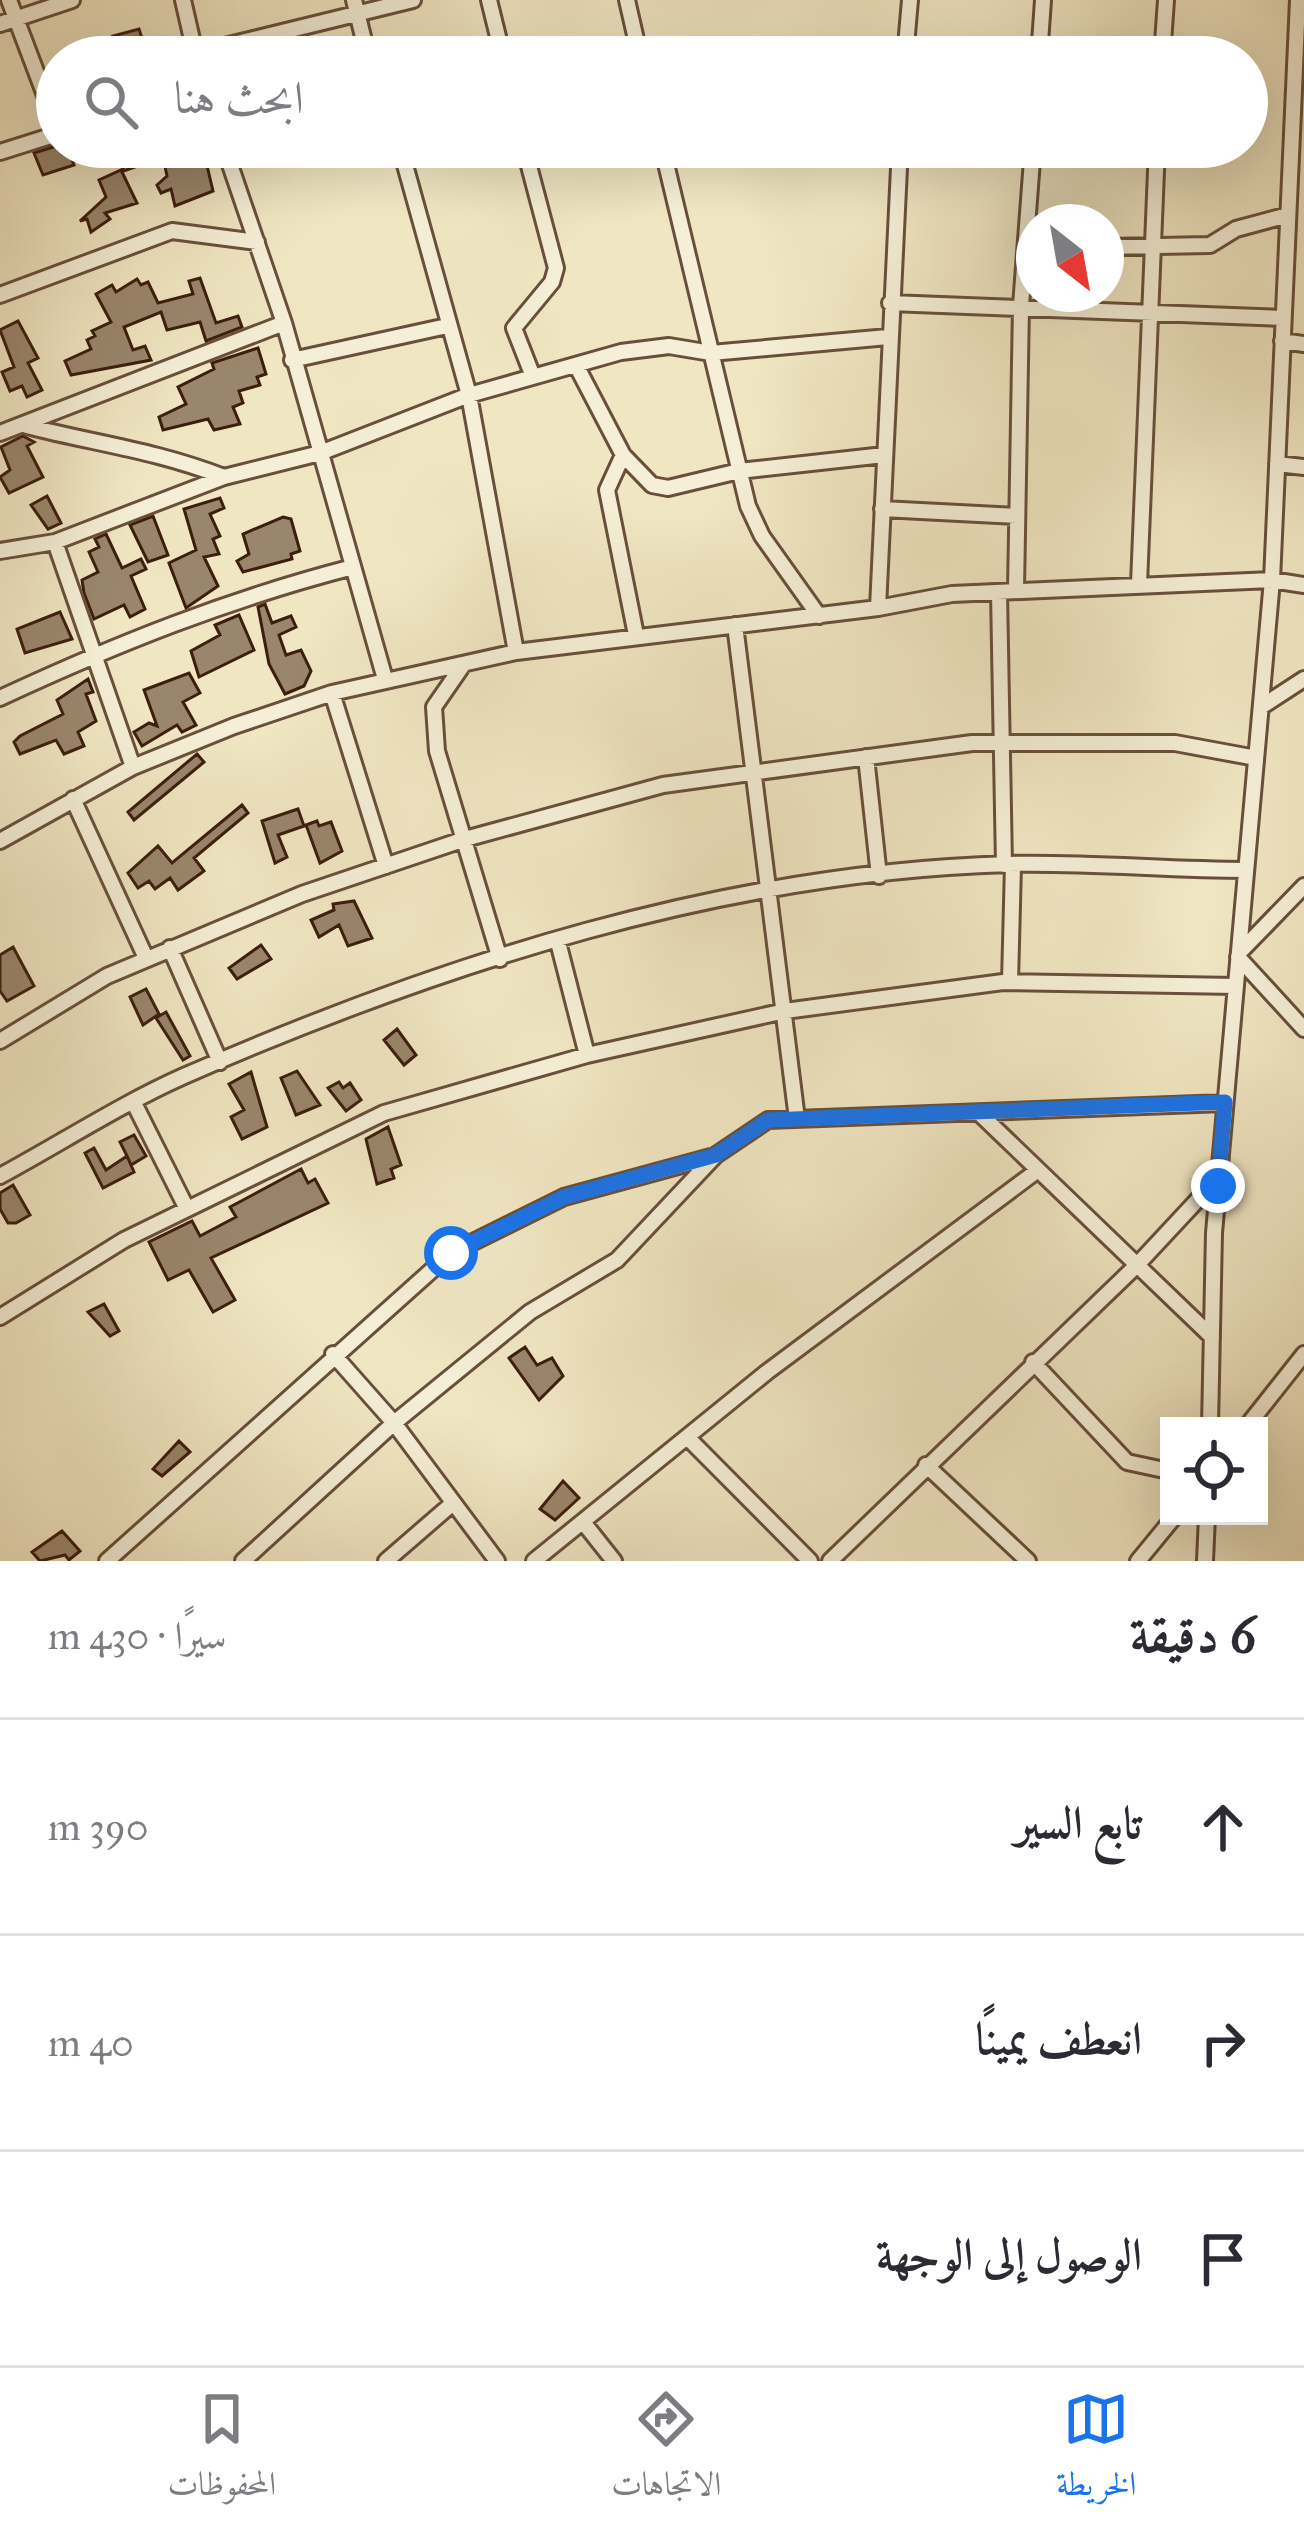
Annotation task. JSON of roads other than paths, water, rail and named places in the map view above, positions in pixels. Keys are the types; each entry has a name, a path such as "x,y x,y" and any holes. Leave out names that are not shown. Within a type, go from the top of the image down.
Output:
{"street":[{"path":"9,0 36,72"},
{"path":"0,24 72,0"},
{"path":"183,0 192,36"},
{"path":"354,0 363,36"},
{"path":"275,36 413,0"},
{"path":"489,0 498,36"},
{"path":"627,0 635,36"},
{"path":"907,36 910,0"},
{"path":"1040,36 1042,0"},
{"path":"1163,36 1166,0"},
{"path":"1210,1417 1218,1178 1272,580 1288,215 1298,131 1298,0"},
{"path":"0,152 36,138"},
{"path":"231,168 284,323 385,679"},
{"path":"406,168 469,395 516,652"},
{"path":"530,168 556,268 553,282 514,328 532,374"},
{"path":"667,168 739,471 762,536 819,616"},
{"path":"878,608 899,168"},
{"path":"1031,204 1032,168"},
{"path":"1139,584 1155,168"},
{"path":"1124,249 1210,245 1236,229 1288,215"},
{"path":"0,295 172,231 257,242"},
{"path":"1287,244 1304,246"},
{"path":"890,303 1016,306"},
{"path":"1016,590 1021,312"},
{"path":"1124,312 1283,318"},
{"path":"0,433 284,323"},
{"path":"292,359 447,326"},
{"path":"0,551 55,542 224,477 320,453 532,374 669,346 711,353 888,337"},
{"path":"1282,341 1304,344"},
{"path":"576,365 622,455 643,481 668,488 739,471 884,455"},
{"path":"24,425 70,439 145,448 224,477"},
{"path":"622,455 607,490 637,635"},
{"path":"1277,464 1304,467"},
{"path":"881,509 1017,517"},
{"path":"55,542 97,651 133,767"},
{"path":"0,698 97,651 245,595 352,567"},
{"path":"0,841 133,767 332,693 516,652 1016,590 1272,580 1304,585"},
{"path":"999,592 1010,982"},
{"path":"735,625 797,1119"},
{"path":"463,665 434,707 437,751 500,959"},
{"path":"1261,706 1304,679"},
{"path":"332,693 386,866"},
{"path":"0,1041 61,999 170,948 464,840 663,785 1002,742 1175,743 1256,758"},
{"path":"866,757 879,876"},
{"path":"73,799 146,958"},
{"path":"0,1176 134,1102 220,1062 433,979 675,907 879,876 1009,865 1246,870"},
{"path":"1239,955 1304,886"},
{"path":"558,942 587,1055"},
{"path":"170,948 220,1062"},
{"path":"1239,955 1304,1028"},
{"path":"0,1317 124,1240 385,1113 587,1055 785,1011 1010,982 1236,986"},
{"path":"134,1102 188,1209"},
{"path":"243,1561 394,1424 530,1312 616,1260 716,1155 768,1120 1225,1102"},
{"path":"979,1113 1212,1337"},
{"path":"106,1561 451,1253 564,1197 716,1155"},
{"path":"534,1561 687,1437 1038,1170"},
{"path":"830,1561 1137,1264 1218,1178"},
{"path":"333,1354 394,1424 497,1561"},
{"path":"1254,1417 1304,1354"},
{"path":"1034,1361 1127,1462 1160,1469"},
{"path":"687,1437 810,1561"},
{"path":"926,1465 1028,1561"},
{"path":"386,1561 453,1503"},
{"path":"583,1522 614,1561"},
{"path":"1138,1561 1168,1525"},
{"path":"1205,1561 1207,1525"}]}
